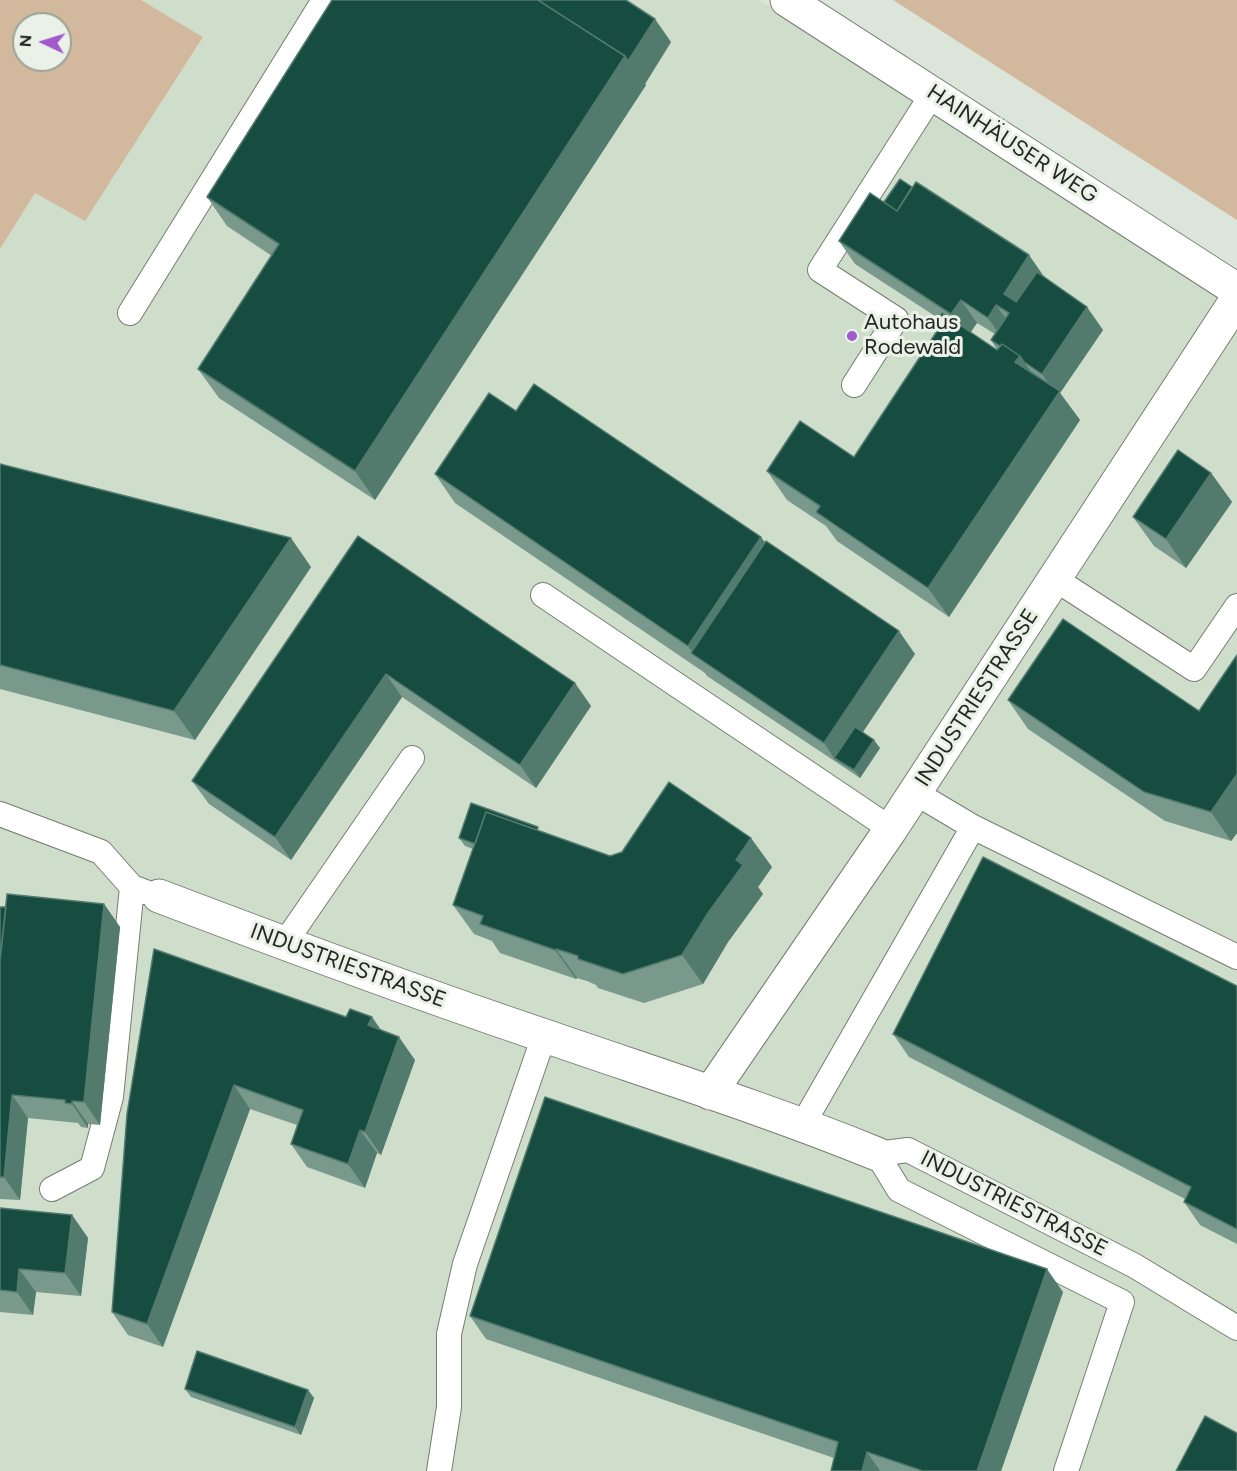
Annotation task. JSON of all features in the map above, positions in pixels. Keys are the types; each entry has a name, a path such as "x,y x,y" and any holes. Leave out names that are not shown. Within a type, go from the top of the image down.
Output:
{"street":[{"name":"HAINHÄUSER WEG","path":"787,0 1237,290"},
{"name":"INDUSTRIESTRASSE","path":"711,1093 891,829 1237,299"},
{"name":"INDUSTRIESTRASSE","path":"145,892 544,1036 803,1124 877,1154"}],"lane":[{"path":"130,313 324,0"},
{"path":"854,385 896,319 820,270 933,93"},
{"path":"1055,579 1194,669 1237,606"},
{"path":"543,596 891,829"},
{"path":"284,944 412,758"},
{"path":"914,792 973,827 1237,957"},
{"name":"INDUSTRIESTRASSE","path":"0,814 101,852 145,892"},
{"path":"803,1124 973,827"},
{"path":"52,1189 92,1168 111,1096 145,892"},
{"path":"439,1471 449,1407 449,1334 465,1264 544,1036"},
{"name":"INDUSTRIESTRASSE","path":"877,1154 908,1150 1135,1266 1237,1328"},
{"path":"877,1154 899,1190 1122,1302 1066,1471"}],"shaded area":[{"path":"0,0 141,0 203,37 85,221 35,193 0,249"},
{"path":"141,0 759,0 1237,292 1237,1471 0,1471 0,249 35,193 85,221 203,37"},
{"path":"893,0 1237,0 1237,220"}],"building":[{"path":"332,0 538,0 625,56 355,471 198,369 279,244 207,197"},
{"path":"538,0 626,0 655,19 628,61 625,56"},
{"path":"900,179 912,187 897,211 884,202"},
{"path":"916,182 1029,255 1004,294 1016,302 1037,272 1087,307 1042,374 1002,344 1000,346 991,340 1009,313 996,305 988,318 961,300 951,314 839,241 870,193 897,211"},
{"path":"942,313 997,350 1002,344 1020,356 1015,362 1060,391 928,588 816,512 820,506 767,471 800,421 854,457 943,322 938,318"},
{"path":"534,384 761,537 688,646 435,474 489,393 516,411"},
{"path":"1178,450 1211,473 1166,539 1133,517"},
{"path":"0,464 291,538 174,711 0,665"},
{"path":"358,536 575,683 520,765 386,674 275,837 192,781"},
{"path":"766,541 899,631 824,743 691,653"},
{"path":"1063,619 1199,711 1237,655 1237,774 1211,812 1144,792 1008,700"},
{"path":"855,727 874,740 854,770 834,758"},
{"path":"669,782 751,838 736,860 743,865 708,913 682,955 623,974 578,959 578,956 480,924 483,916 453,905 486,812 610,856 622,852"},
{"path":"471,803 538,827 537,830 486,812 475,844 459,838"},
{"path":"983,857 1237,986 1237,1229 1184,1202 1191,1187 893,1034"},
{"path":"7,894 104,904 84,1102 72,1101 72,1104 65,1103 65,1100 12,1095 4,1177 0,1177 0,961"},
{"path":"0,907 6,907 0,961"},
{"path":"154,949 346,1017 350,1009 372,1017 368,1025 399,1037 365,1132 360,1130 348,1164 291,1144 303,1110 234,1085 147,1324 112,1312 127,1114"},
{"path":"545,1097 1047,1269 977,1471 923,1471 867,1452 862,1471 831,1471 838,1442 470,1316"},
{"path":"0,1208 72,1215 65,1273 19,1269 17,1292 0,1290"},
{"path":"197,1351 308,1390 295,1427 185,1389"},
{"path":"1205,1416 1237,1433 1237,1471 1176,1471"}],"place":[{"name":"Autohaus Rodewald","path":"852,336"}]}
